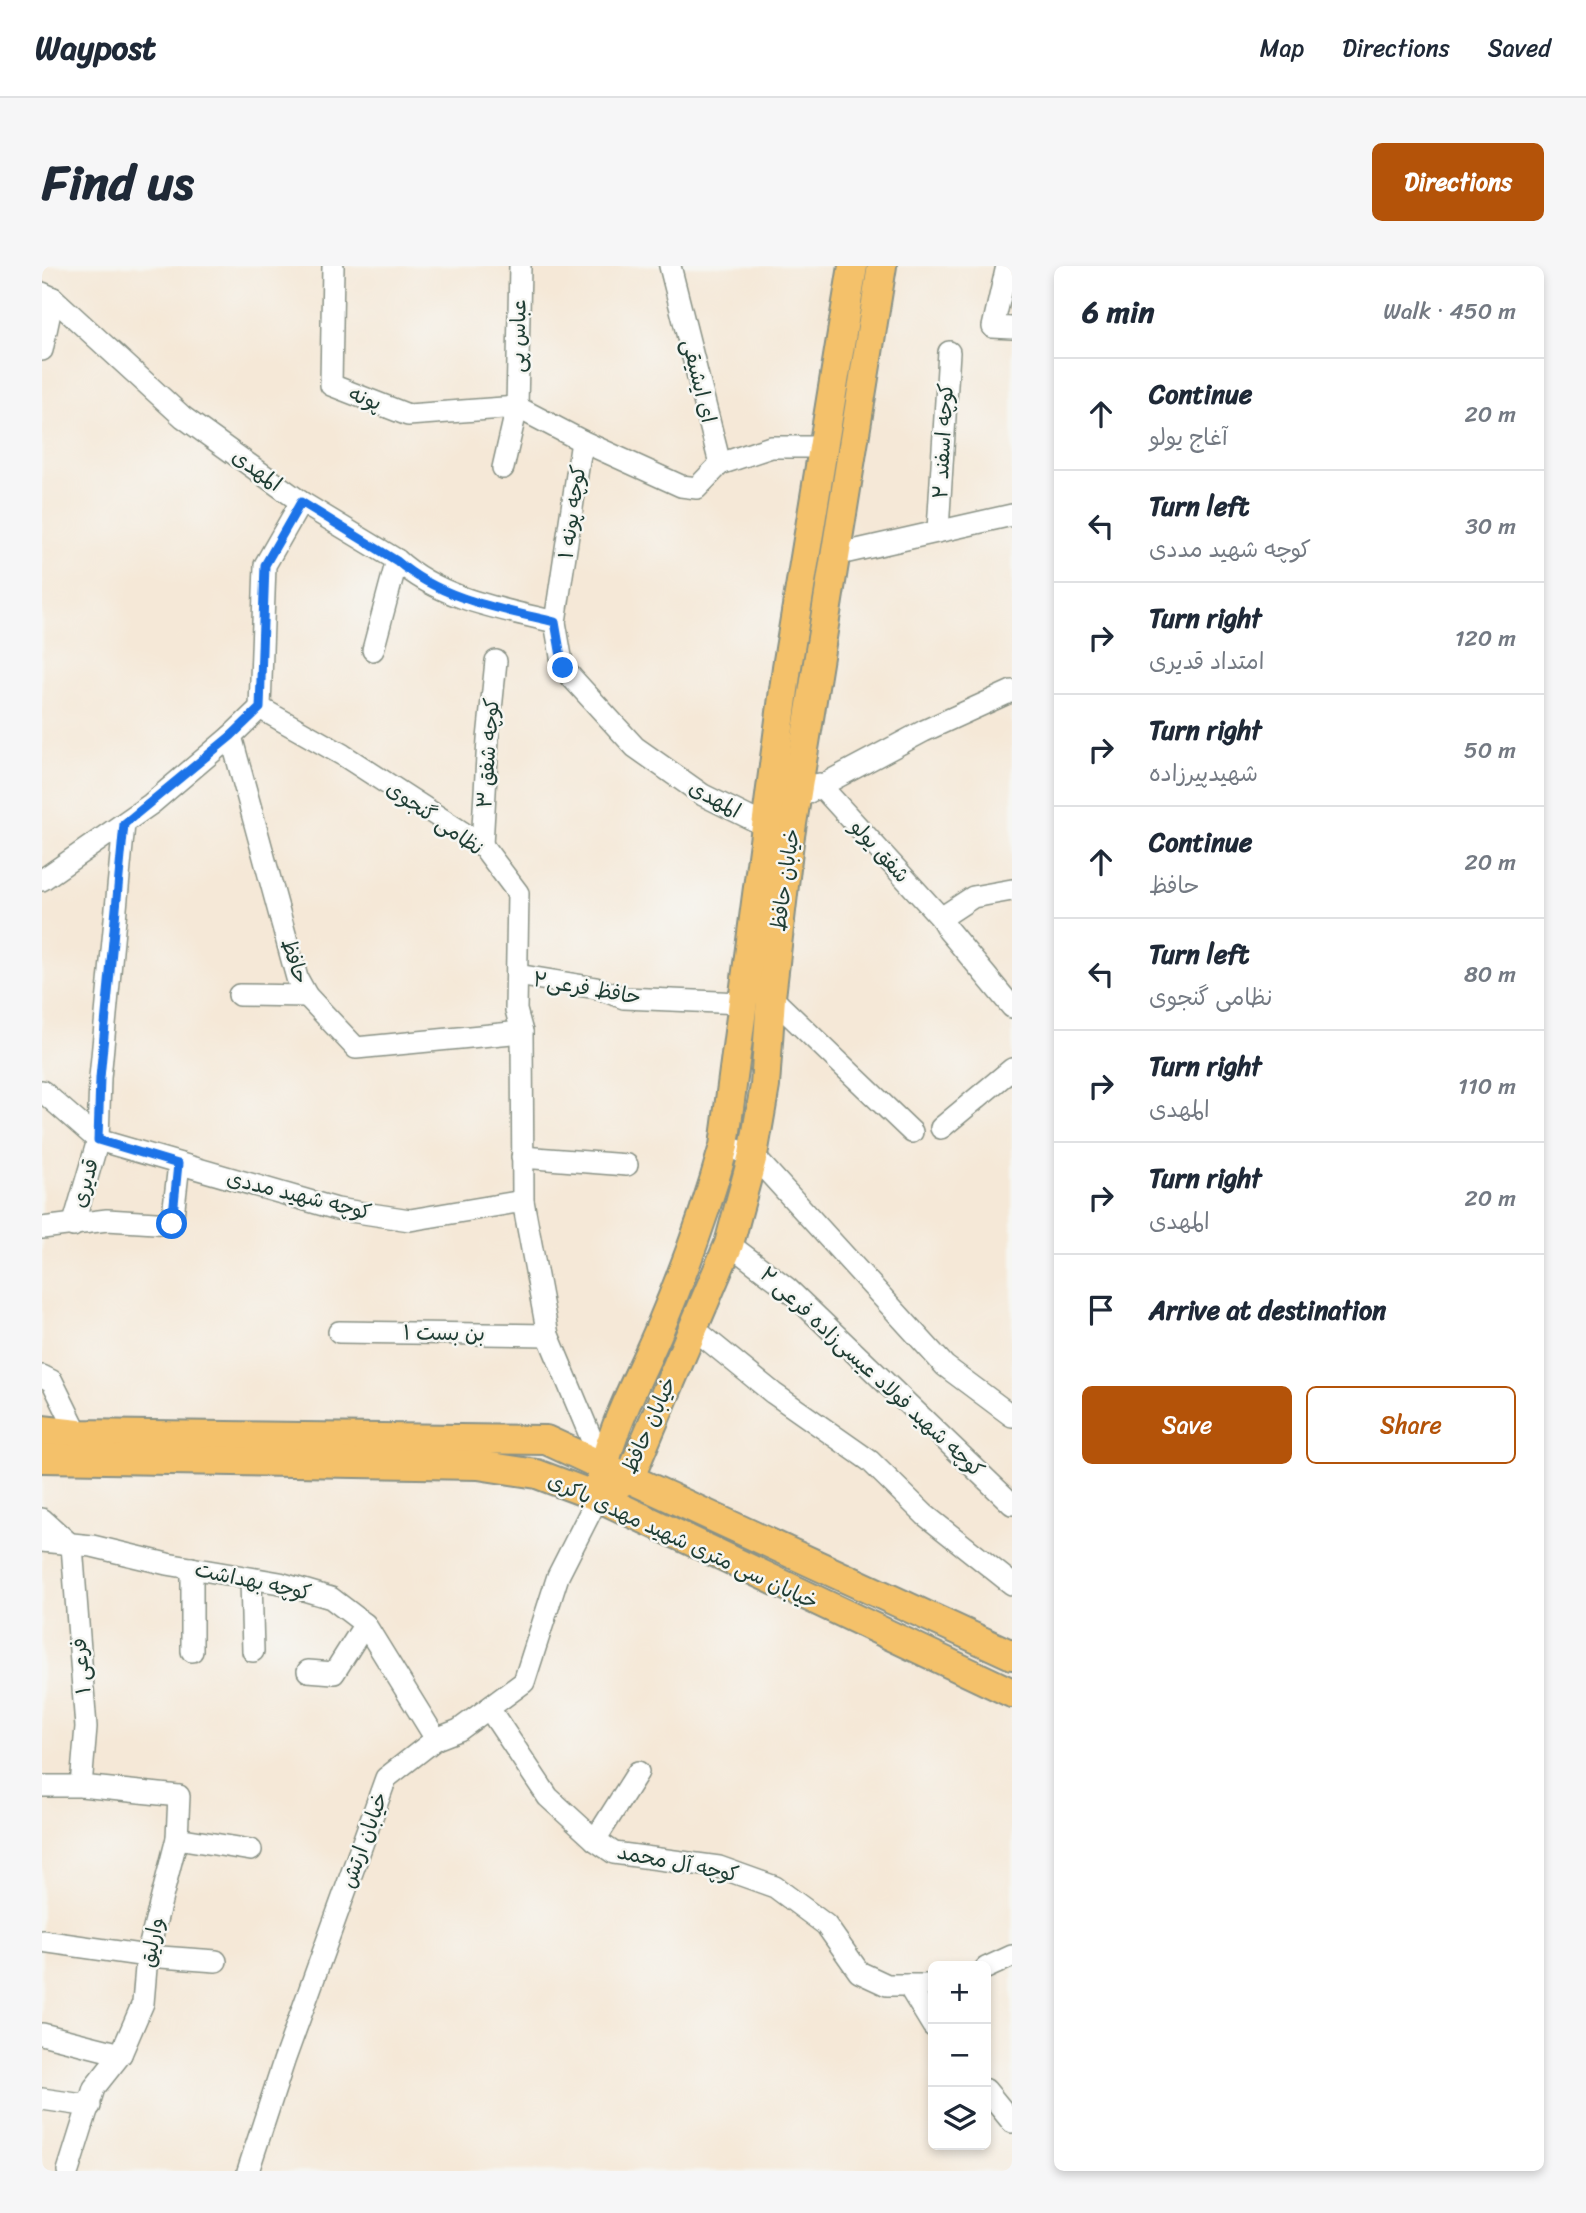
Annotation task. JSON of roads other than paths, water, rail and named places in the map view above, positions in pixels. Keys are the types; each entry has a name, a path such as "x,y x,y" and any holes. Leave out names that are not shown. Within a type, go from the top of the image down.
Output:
{"main road":[{"name":"خیابان حافظ","path":"597,1497 602,1464 670,1305 711,1192 724,1146 787,667 853,266"},
{"name":"خیابان حافظ","path":"597,1497 630,1477 729,1244 752,1155 765,1086 782,891 808,791 817,669 882,266"},
{"name":"خیابان سی متری شهید مهدی باکری","path":"42,1430 78,1434 545,1440 1012,1655"},
{"name":"خیابان سی متری شهید مهدی باکری","path":"42,1458 478,1465 537,1475 597,1497 1012,1693"}],"street":[{"name":"پونه","path":"334,266 331,385 408,415 517,407"},
{"name":"عباس پی","path":"503,468 517,407 520,266"},
{"name":"ای ایشیقی","path":"670,266 720,464"},
{"path":"1007,266 993,327 1012,328"},
{"path":"42,350 47,296"},
{"name":"المهدی","path":"47,296 183,417 301,502 397,561 411,573 475,604 555,622 563,668 635,747 703,795 766,826"},
{"name":"کوچه اسفند ۲","path":"938,530 949,352"},
{"path":"517,407 582,442"},
{"name":"کوچه پونه ۱","path":"555,622 582,442 681,486 697,488 720,464"},
{"path":"720,464 771,447 822,447"},
{"path":"42,880 124,824 231,736 260,708 265,565 301,502"},
{"path":"835,555 1012,515"},
{"path":"373,650 397,561"},
{"name":"کوچه شفق ۳","path":"482,845 496,661"},
{"path":"787,667 817,669"},
{"path":"808,791 1012,691"},
{"name":"نظامی گنجوی","path":"260,708 343,755 482,845 518,892 516,1010 522,1032 523,1201"},
{"name":"حافظ","path":"231,736 297,978 307,996 356,1048 522,1032"},
{"name":"شفق یولو","path":"808,791 941,918 1012,1007"},
{"name":"قدیری","path":"73,1226 98,1140 100,1078 124,824"},
{"path":"941,918 973,897 1012,890"},
{"name":"حافظ فرعی۲","path":"517,975 596,988 624,999 742,1003"},
{"path":"239,995 307,996"},
{"path":"771,997 912,1132"},
{"path":"941,1128 1012,1069"},
{"path":"42,1091 98,1140"},
{"name":"کوچه شهید مددی","path":"98,1140 337,1209 410,1220 523,1201"},
{"path":"724,1146 752,1155 945,1366 1012,1416"},
{"path":"522,1157 627,1165"},
{"path":"42,1228 107,1220 172,1224 178,1164"},
{"path":"523,1201 548,1335 602,1464"},
{"name":"کوچه شهید فولاد عیسی‌زاده فرعی ۲","path":"729,1244 787,1287 1012,1504"},
{"path":"692,1327 773,1393 870,1461 925,1515 1012,1584"},
{"name":"بن بست ۱","path":"339,1332 548,1335"},
{"path":"42,1376 52,1381 78,1434"},
{"name":"خیابان ارتش","path":"248,2171 284,2061 386,1778 436,1739 458,1730 491,1710 524,1682 558,1576 597,1497"},
{"path":"42,1519 72,1546"},
{"name":"کوچه بهداشت","path":"42,1541 92,1546 250,1580 280,1583 331,1598 365,1623 436,1739"},
{"name":"فرعی ۱","path":"72,1546 86,1727 81,1786"},
{"path":"192,1568 192,1651"},
{"path":"250,1580 253,1651"},
{"path":"308,1671 334,1673 365,1623"},
{"name":"کوچه آل محمد","path":"491,1710 548,1797 595,1840 614,1853 719,1867 775,1886 826,1925 859,1972 887,1986 928,1985"},
{"path":"595,1840 638,1772"},
{"path":"42,1786 81,1786"},
{"name":"وارلیق","path":"68,2171 94,2088 121,2054 143,2003 147,1956 177,1838 178,1796 81,1786"},
{"path":"177,1838 251,1850"},
{"path":"42,1941 147,1956 216,1961"},
{"path":"991,1966 1012,1956"},
{"path":"908,1985 932,2024"},
{"path":"42,2034 121,2054"},
{"path":"991,2096 1012,2122"},
{"path":"42,2099 90,2106"}]}
